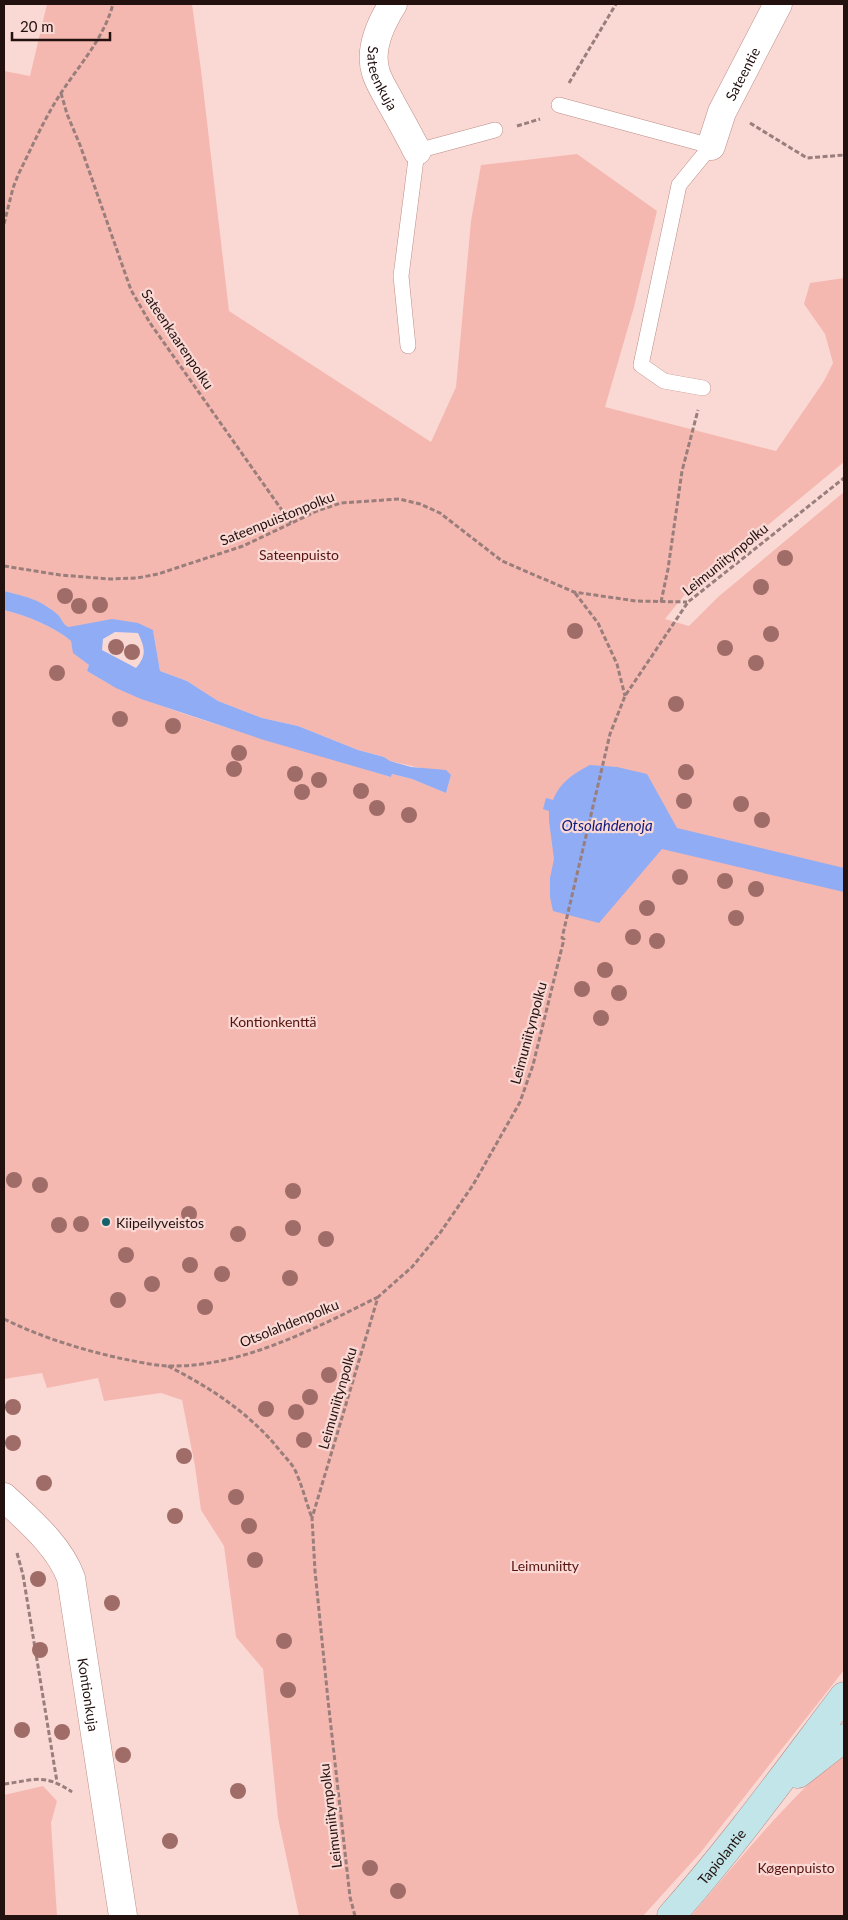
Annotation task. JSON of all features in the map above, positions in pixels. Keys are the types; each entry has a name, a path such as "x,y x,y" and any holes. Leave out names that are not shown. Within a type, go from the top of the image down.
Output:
{"main road":[{"name":"Tapiolantie","path":"671,1916 695,1889 769,1796 844,1696"},
{"name":"Tapiolantie","path":"769,1796 844,1738"}],"street":[{"name":"Sateenkuja","path":"393,4 384,19 376,40 375,71 417,150"},
{"name":"Sateentie","path":"711,146 722,112 778,4"},
{"name":"Kontionkuja","path":"4,1496 51,1546 67,1566 71,1578 123,1916"}],"lane":[{"path":"559,105 711,146 679,185 641,365 664,381 703,388"},
{"path":"408,346 401,276 417,150 495,130"}],"path":[{"path":"4,224 18,174 61,93 90,53 113,4"},
{"name":"Sateenkaarenpolku","path":"61,93 131,290 150,323 291,523"},
{"path":"722,112 741,118 807,158 844,155"},
{"path":"662,602 682,471 690,446 703,388"},
{"name":"Leimuniitynpolku","path":"355,1916 350,1897 328,1700 315,1571 312,1518 378,1297 412,1267 445,1226 481,1172 520,1102 533,1064 564,939 562,938 567,915 606,758 610,734 625,696 688,602 844,478"},
{"name":"Sateenpuistonpolku","path":"4,566 60,575 110,579 137,578 158,574 243,546 291,523 341,503 399,499 420,504 440,513 502,561 574,592 636,601 688,602"},
{"path":"574,592 598,623 617,664 625,696"},
{"name":"Otsolahdenpolku","path":"4,1320 33,1333 85,1350 167,1366 222,1360 254,1352 318,1326 378,1297"},
{"path":"167,1366 198,1381 218,1394 267,1436 295,1469 312,1518"},
{"path":"17,1551 23,1575 57,1782"},
{"path":"4,1784 46,1779 57,1782 107,1815"}],"green space":[{"path":"47,4 192,4 229,311 431,442 456,387 471,221 481,165 577,154 657,211 634,307 605,407 776,451 824,381 833,363 825,334 804,304 810,283 844,278 844,462 686,593 665,619 689,626 718,597 844,492 844,1670 701,1852 643,1916 299,1916 278,1818 263,1669 236,1637 224,1546 201,1510 195,1466 182,1400 161,1393 104,1401 98,1378 47,1388 42,1373 4,1379 4,610 31,618 48,626 71,641 74,653 89,665 87,671 101,680 162,706 391,777 392,774 412,779 446,793 451,775 390,761 384,757 358,750 298,726 262,718 218,701 187,681 160,671 153,630 69,627 65,625 58,615 43,604 4,591 4,71 30,76"},
{"name":"Køgenpuisto","path":"844,1751 844,1916 691,1916 783,1810"},
{"path":"43,1786 57,1801 51,1823 57,1916 4,1916 4,1795"}],"water":[{"path":"4,591 43,604 58,615 65,625 69,627 112,619 138,623 153,630 160,671 187,681 218,701 262,718 298,726 358,750 411,767 446,770 451,775 446,793 412,779 392,774 391,777 264,740 141,699 116,688 87,671 89,665 73,653 71,641 64,636 40,622 4,610","holes":["115,632 138,633 144,651 142,659 136,668 102,650 103,639"]},
{"name":"Otsolahdenoja","path":"590,765 617,767 647,774 677,828 844,868 844,892 662,849 599,923 553,911 550,897 550,878 554,859 549,811 543,809 546,798 553,800 559,788 568,779"}],"place":[{"name":"Kiipeilyveistos","path":"106,1222"}],"park label":[{"name":"Sateenpuisto","path":"299,554"},
{"name":"Kontionkenttä","path":"273,1021"},
{"name":"Leimuniitty","path":"545,1565"}]}
